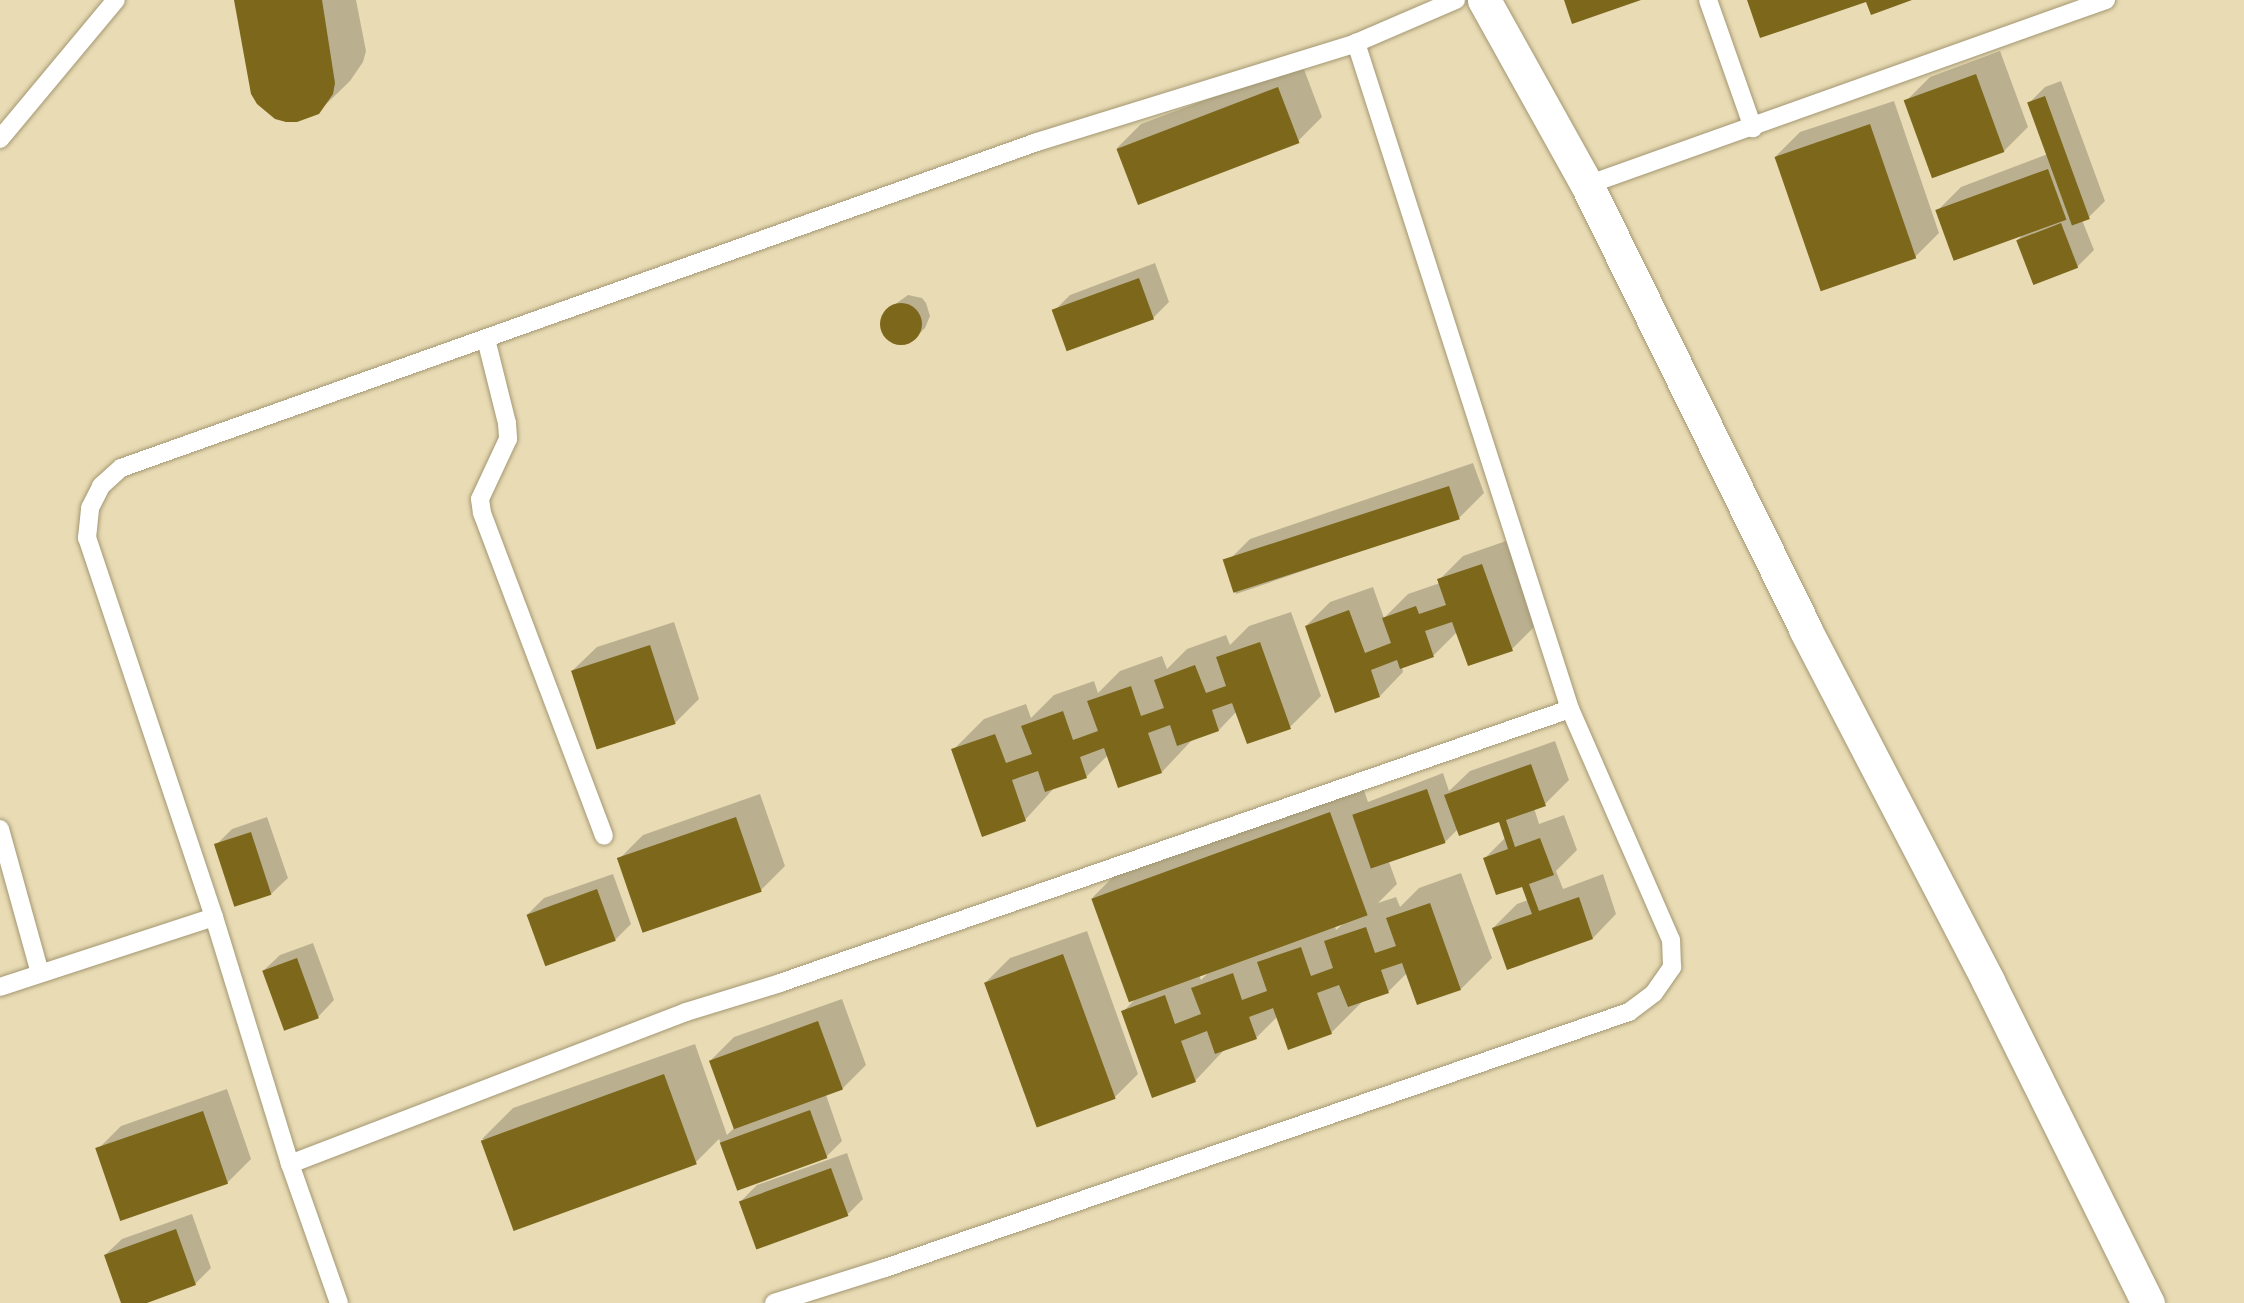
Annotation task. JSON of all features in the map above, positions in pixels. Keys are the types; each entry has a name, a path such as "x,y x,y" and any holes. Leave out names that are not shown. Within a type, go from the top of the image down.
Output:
{"street":[{"path":"1484,0 1587,185 1805,629 1988,981 2148,1303"}],"lane":[{"path":"0,139 116,0"},
{"path":"339,1303 290,1164 214,917 87,538 90,508 101,486 121,468 1037,142 1356,44 1456,0"},
{"path":"1708,0 1753,128"},
{"path":"1587,185 1753,128 2106,0"},
{"path":"774,1303 885,1268 1629,1012 1654,993 1672,967 1671,940 1570,709 1356,44"},
{"path":"486,339 507,423 508,440 480,499 482,513 604,836"},
{"path":"290,1164 686,1012 780,982 1570,709"},
{"path":"0,828 40,974"},
{"path":"0,987 214,917"}],"building":[{"path":"234,0 322,0 335,83 333,94 319,114 297,122 286,122 275,119 257,104 251,94"},
{"path":"1564,0 1641,0 1572,24"},
{"path":"1747,0 1912,0 1871,15 1866,2 1760,38"},
{"path":"1976,74 2004,152 1932,178 1904,100"},
{"path":"1278,87 1300,143 1138,205 1116,149"},
{"path":"2045,96 2090,219 2072,226 2027,102"},
{"path":"1870,124 1916,258 1821,291 1775,157"},
{"path":"2048,169 2066,220 1954,261 1935,210"},
{"path":"2061,223 2078,268 2033,285 2016,240"},
{"path":"1139,278 1154,319 1067,351 1052,310"},
{"path":"901,303 916,309 922,324 916,339 901,345 886,339 880,324 886,309"},
{"path":"1449,486 1460,519 1233,593 1223,560"},
{"path":"1482,564 1513,651 1468,666 1452,622 1425,631 1434,657 1400,669 1397,660 1371,670 1380,697 1335,713 1305,626 1349,610 1365,653 1391,643 1382,618 1416,606 1419,614 1446,605 1437,579"},
{"path":"1260,642 1291,729 1247,744 1232,703 1212,710 1219,731 1177,746 1170,725 1148,733 1162,773 1118,788 1104,748 1080,757 1087,778 1045,792 1038,771 1012,780 1026,821 982,837 951,749 995,734 1006,763 1032,754 1021,726 1063,711 1073,740 1098,731 1087,701 1131,686 1141,716 1164,708 1154,680 1195,665 1206,693 1226,686 1216,657"},
{"path":"650,645 676,724 597,750 571,671"},
{"path":"1531,764 1546,806 1506,820 1515,847 1540,838 1554,875 1529,884 1539,911 1579,897 1593,939 1507,970 1492,928 1532,914 1522,887 1496,895 1483,858 1508,849 1499,822 1459,836 1444,795"},
{"path":"1427,789 1446,843 1371,869 1352,815"},
{"path":"1330,812 1368,915 1129,1002 1091,899"},
{"path":"736,817 762,892 643,933 617,858"},
{"path":"251,832 271,895 234,907 214,844"},
{"path":"597,889 616,941 545,966 527,915"},
{"path":"1430,903 1461,990 1417,1005 1402,963 1381,970 1389,993 1348,1007 1339,985 1317,993 1332,1034 1288,1050 1273,1008 1249,1017 1257,1039 1215,1054 1207,1031 1181,1041 1196,1082 1152,1098 1121,1011 1165,995 1175,1024 1201,1014 1191,988 1233,973 1242,1000 1267,991 1257,962 1301,947 1311,976 1333,968 1324,941 1366,927 1375,953 1396,946 1386,918"},
{"path":"1063,954 1116,1099 1037,1127 984,983"},
{"path":"297,958 319,1018 284,1031 262,971"},
{"path":"818,1021 843,1090 734,1129 709,1061"},
{"path":"664,1074 697,1164 514,1231 481,1141"},
{"path":"810,1110 827,1158 737,1191 720,1143"},
{"path":"203,1111 228,1184 120,1221 95,1148"},
{"path":"831,1168 848,1216 756,1249 739,1202"},
{"path":"176,1229 196,1285 147,1303 121,1303 104,1255"}]}
